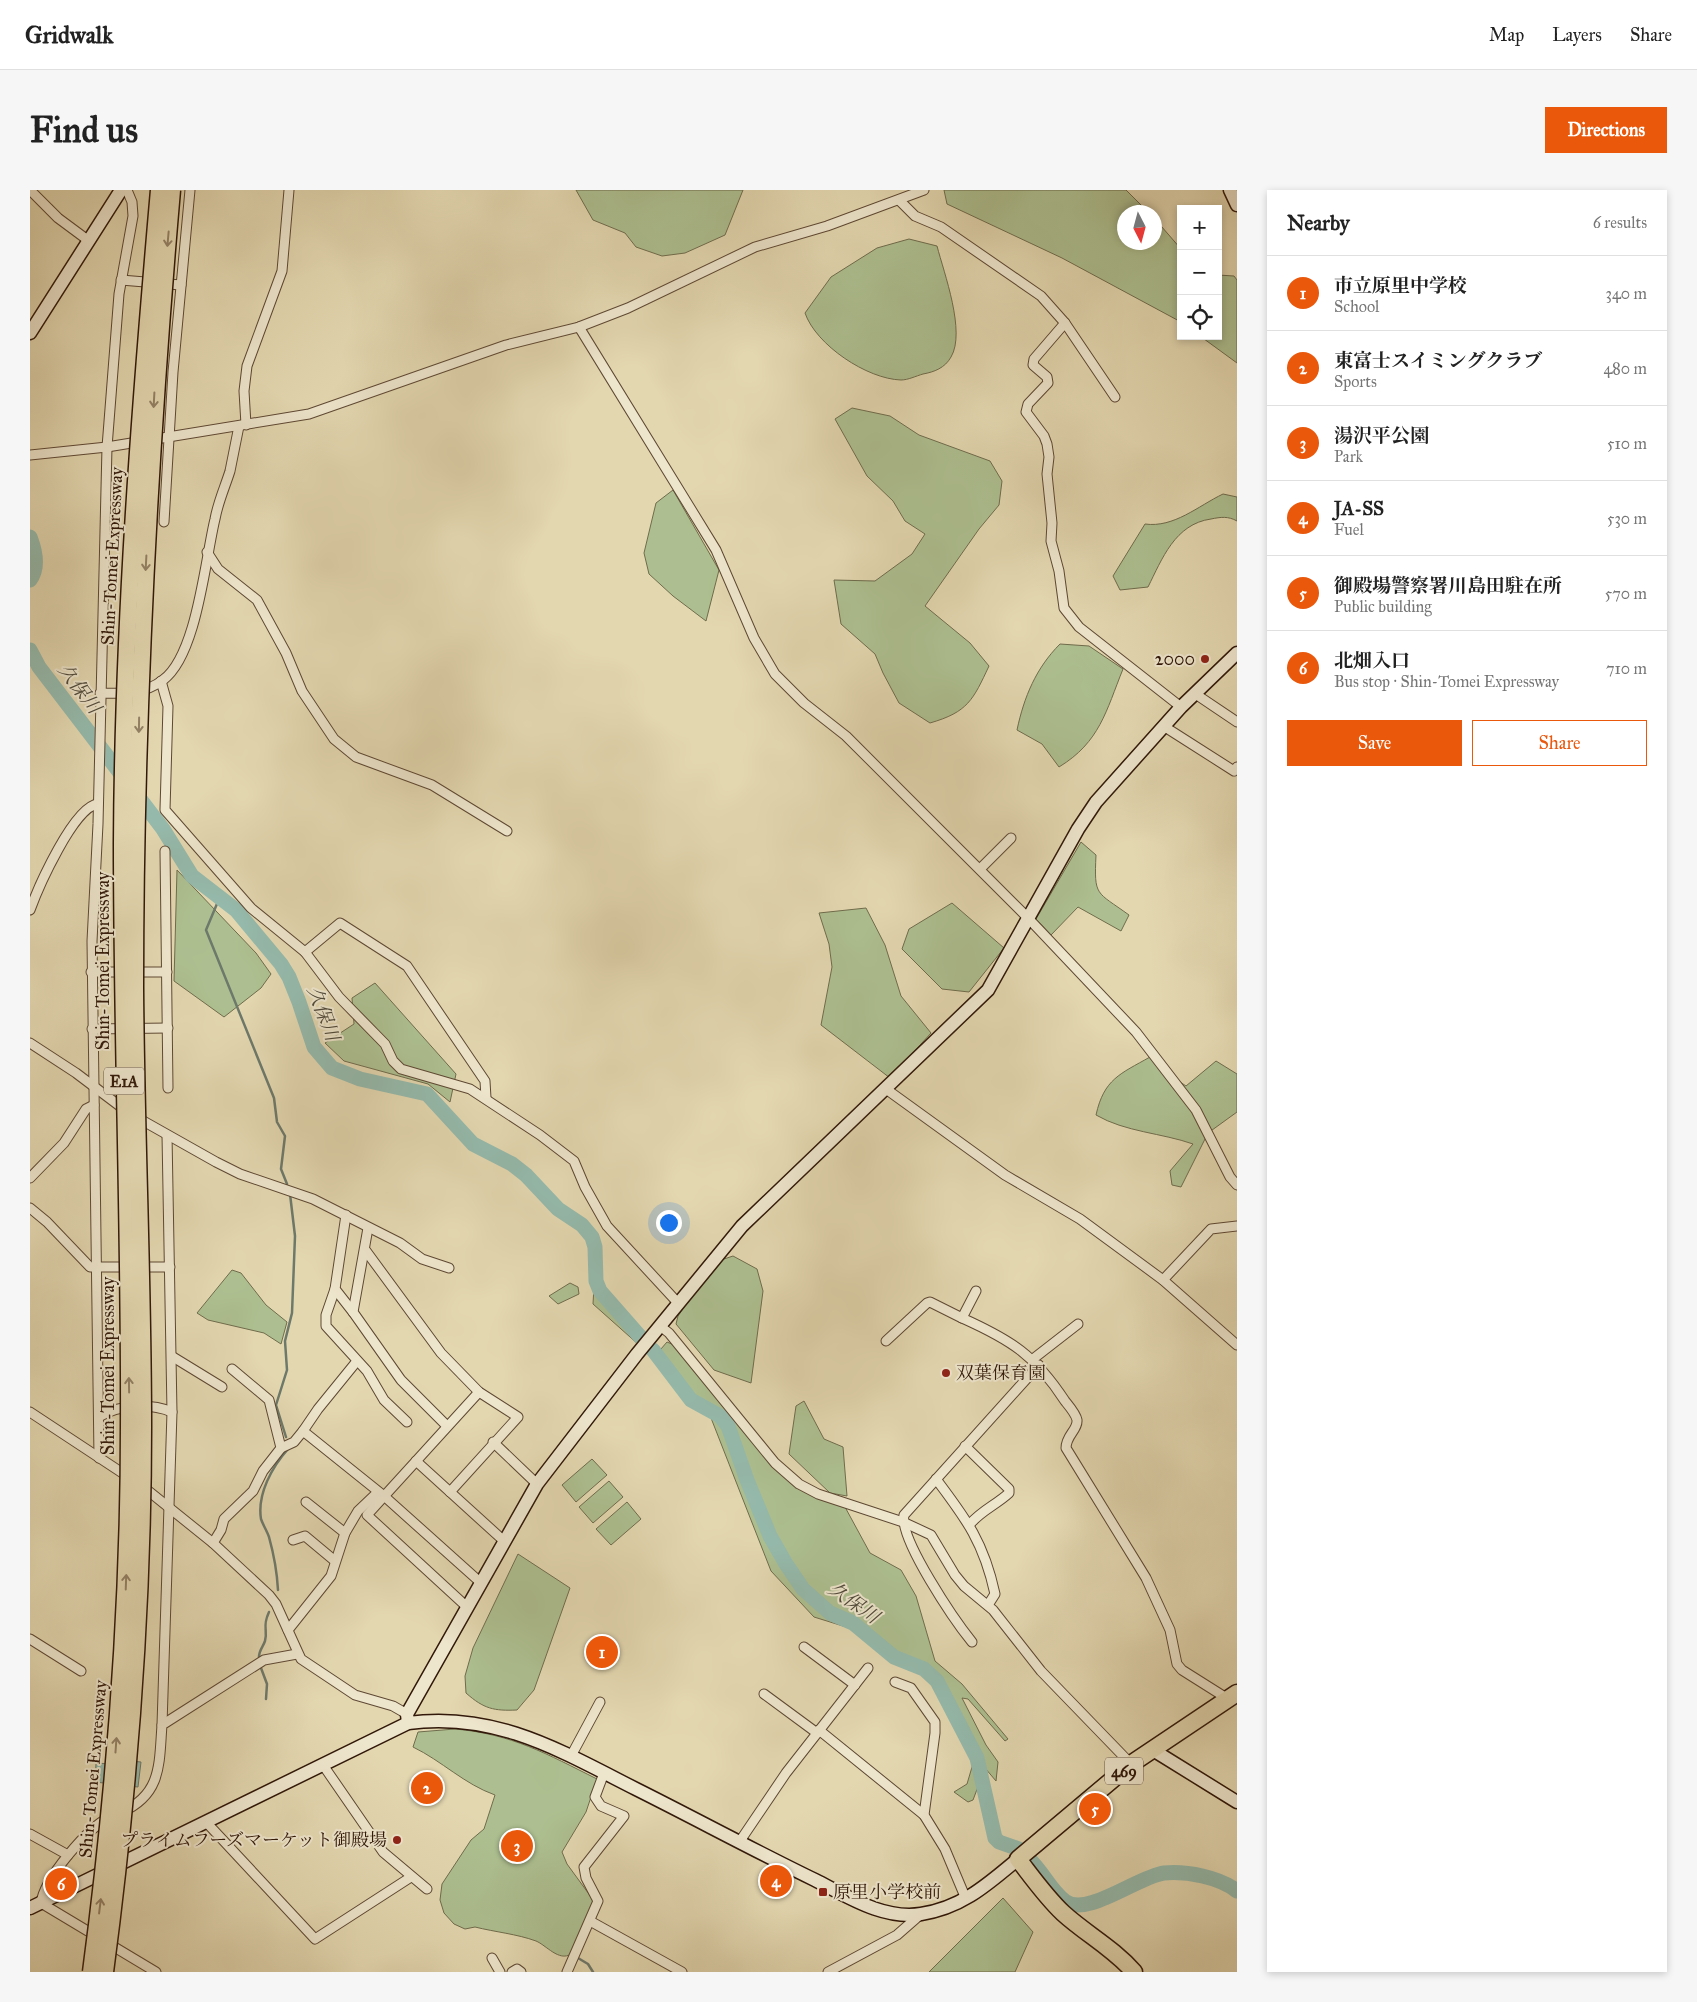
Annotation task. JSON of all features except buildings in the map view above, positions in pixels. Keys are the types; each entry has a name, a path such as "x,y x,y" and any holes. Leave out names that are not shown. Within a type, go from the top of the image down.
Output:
{"highway":[{"name":"Shin-Tomei Expressway","path":"91,1972 113,1793 127,1558 129,1409 122,991 122,837 134,504 159,190"},
{"name":"Shin-Tomei Expressway","path":"105,1972 126,1794 141,1558 143,1428 135,990 136,839 141,662 153,421 172,190"},
{"name":"469","path":"1018,1859 1131,1764 1232,1696"},
{"path":"1018,1859 1064,1914 1108,1947 1134,1972"}],"street":[{"path":"30,190 58,218 89,241"},
{"path":"32,326 121,190"},
{"path":"99,1458 92,972 107,447 121,280 133,216 132,202 127,190"},
{"path":"164,522 168,437 190,190"},
{"path":"100,693 130,693 161,681 172,671 185,646 198,603 207,552 243,426 247,366 282,272 289,190"},
{"path":"30,455 107,447 310,414 497,348 579,327 628,308 755,247 826,226 924,190"},
{"path":"1230,190 1237,205"},
{"path":"899,200 915,216 941,227 1041,296 1065,323 1115,397"},
{"path":"121,280 181,285"},
{"path":"1065,323 1034,359 1033,364 1048,377 1048,383 1028,404 1026,412 1044,436 1047,444 1049,457 1047,474 1052,523 1050,541 1059,571 1064,608 1079,627 1181,707"},
{"path":"579,327 716,550 754,638 764,659 775,674 804,703 846,736 980,869 1136,1032 1196,1110 1230,1177 1237,1186"},
{"path":"207,552 218,569 256,600 286,652 302,691 334,738 356,756 432,785 507,831"},
{"path":"36,1905 323,1765 407,1718 480,1582 536,1484 678,1302 742,1226 780,1187 886,1089 988,990 1078,829 1096,802 1194,693 1237,653"},
{"path":"161,681 168,706 165,810 251,908 305,952 339,997 384,1044 393,1061 401,1069 470,1089 486,1098 574,1161 589,1196 607,1226 678,1302"},
{"path":"1194,693 1237,722"},
{"path":"1165,727 1234,771 1237,767"},
{"path":"30,910 39,885 59,848 83,812 91,805 98,804"},
{"path":"980,869 1011,838"},
{"path":"165,851 168,1088"},
{"path":"305,952 340,923 398,959 416,978 485,1081 486,1098"},
{"path":"92,972 167,972"},
{"path":"92,1029 168,1028"},
{"path":"30,1042 129,1113 240,1174 299,1193 400,1243 422,1260 449,1268"},
{"path":"886,1089 1005,1175 1080,1219 1163,1280 1237,1345"},
{"path":"30,1178 64,1143 86,1109 94,1105"},
{"path":"36,1905 68,1855 95,1825 129,1808 146,1796 156,1780 158,1772 162,1725 172,1412 168,1135"},
{"path":"30,1208 47,1222 90,1267 170,1267"},
{"path":"346,1215 335,1289 326,1315 326,1326 367,1371 384,1400 407,1422"},
{"path":"1163,1280 1211,1229 1237,1226"},
{"path":"353,1312 366,1250 368,1228"},
{"path":"366,1250 441,1353 479,1392 518,1417 493,1442 450,1492"},
{"path":"335,1289 401,1380 447,1426"},
{"path":"962,1318 976,1291"},
{"path":"886,1341 930,1302 1005,1338 1036,1362 1076,1418 1076,1427 1067,1438 1066,1448 1146,1578 1170,1630 1177,1664 1182,1670 1232,1696"},
{"path":"972,1642 952,1617 919,1558 902,1522 904,1515 1036,1362 1078,1324"},
{"path":"660,1326 669,1333 774,1463 799,1484 818,1494 902,1522 931,1535 954,1575 964,1586 988,1605 1041,1671 1131,1764"},
{"path":"172,1357 222,1387"},
{"path":"213,1543 221,1530 224,1520 253,1491 263,1471 281,1448 294,1442 357,1361"},
{"path":"232,1369 269,1400 281,1448"},
{"path":"288,1630 330,1576 345,1533 358,1511 381,1494 416,1461 479,1392"},
{"path":"99,1417 112,1410 126,1407 158,1408 172,1412"},
{"path":"30,1412 169,1508 213,1543 269,1595 276,1604 297,1654 301,1659 356,1695 392,1706 407,1718 487,1724 524,1735 571,1756 865,1904 898,1914 921,1914 966,1900 983,1889 1018,1859"},
{"path":"303,1430 381,1494 480,1582"},
{"path":"493,1442 536,1484"},
{"path":"965,1446 1009,1489 1009,1493 995,1506 987,1507 970,1524"},
{"path":"416,1461 504,1541"},
{"path":"936,1479 970,1524 978,1540 992,1579 995,1594 988,1605"},
{"path":"381,1494 367,1516 467,1607"},
{"path":"306,1502 345,1533"},
{"path":"293,1540 305,1536 335,1561"},
{"path":"30,1638 81,1671"},
{"path":"804,1647 855,1685"},
{"path":"162,1725 264,1660 297,1654"},
{"path":"740,1841 786,1773 868,1668"},
{"path":"896,1682 911,1688 935,1722 924,1815"},
{"path":"764,1694 818,1732 924,1815 945,1849 966,1900"},
{"path":"571,1756 600,1702"},
{"path":"1153,1750 1237,1802"},
{"path":"323,1765 383,1852 427,1889"},
{"path":"568,1972 598,1901 586,1878 584,1867 624,1816 601,1806 595,1797 604,1773"},
{"path":"206,1822 315,1939 411,1877"},
{"path":"30,1834 68,1855"},
{"path":"36,1905 156,1972"},
{"path":"828,1972 897,1935 921,1914"},
{"path":"590,1921 682,1972"},
{"path":"492,1958 500,1972"},
{"path":"512,1972 517,1969 521,1972"}],"green space":[{"path":"576,190 743,190 725,235 685,253 662,256 636,247 625,233 593,220"},
{"path":"944,190 1126,190 1141,205 1117,205 1117,250 1162,250 1162,227 1177,244 1177,320 1062,258 947,204"},
{"path":"909,239 937,246 952,302 956,333 955,346 946,364 935,371 901,380 873,374 844,358 820,337 805,313 831,277 877,248"},
{"path":"1222,275 1234,276 1237,280 1237,363 1205,340 1222,340"},
{"path":"852,408 890,416 919,435 990,461 1002,481 999,505 979,529 925,606 970,643 989,666 968,703 953,714 930,723 899,703 875,654 841,624 834,580 875,581 912,554 925,534 905,521 893,501 867,476 835,419"},
{"path":"673,490 719,570 706,621 673,596 649,574 644,553 656,503"},
{"path":"1223,494 1237,497 1237,521 1234,519 1218,518 1199,522 1188,528 1171,544 1148,587 1120,590 1113,576 1145,524 1166,523 1186,515"},
{"path":"1060,644 1089,646 1123,669 1106,712 1093,736 1084,747 1059,767 1042,744 1017,730 1023,706 1032,684 1044,663"},
{"path":"1081,842 1096,855 1096,879 1099,892 1129,915 1121,931 1078,907 1051,935 1036,919"},
{"path":"177,870 256,953 271,974 261,988 224,1017 174,981"},
{"path":"952,903 1004,948 969,992 942,989 902,949 909,929"},
{"path":"866,908 885,945 901,996 931,1033 890,1078 821,1025 832,967 829,944 819,913"},
{"path":"375,983 456,1074 450,1102 428,1084 344,1061 325,1043 354,1024 352,998"},
{"path":"1150,1057 1186,1086 1216,1061 1237,1074 1237,1112 1208,1133 1181,1187 1172,1185 1170,1171 1193,1144 1131,1129 1096,1115 1099,1103 1109,1085 1122,1073"},
{"path":"733,1256 757,1269 763,1291 751,1383 714,1370 676,1324 678,1316 715,1262"},
{"path":"232,1270 241,1273 266,1305 287,1322 281,1344 264,1333 208,1320 197,1313"},
{"path":"570,1283 578,1287 579,1294 558,1304 549,1296"},
{"path":"594,1286 644,1337 639,1345 593,1304"},
{"path":"667,1342 674,1345 772,1466 797,1487 845,1507 870,1553 901,1570 916,1596 935,1661 962,1684 1008,1739 1005,1741 968,1699 962,1698 986,1745 998,1762 996,1781 985,1768 973,1800 968,1802 954,1792 967,1784 977,1750 944,1685 924,1673 894,1663 859,1631 814,1617 771,1571 711,1418 688,1401 654,1357"},
{"path":"804,1401 824,1439 843,1447 847,1496 830,1493 789,1454 796,1406"},
{"path":"592,1459 607,1475 576,1502 562,1485"},
{"path":"609,1481 623,1497 593,1523 579,1507"},
{"path":"627,1502 641,1519 611,1545 596,1529"},
{"path":"518,1554 570,1588 534,1690 517,1710 502,1710 484,1706 466,1693 465,1676 473,1648"},
{"path":"455,1729 512,1740 597,1779 586,1812 562,1852 567,1864 594,1901 571,1954 562,1956 536,1941 521,1937 475,1927 465,1929 454,1924 444,1913 440,1900 442,1884 471,1840 484,1829 495,1795 473,1785 413,1747 418,1732"},
{"path":"1003,1898 1033,1932 1015,1972 929,1972"}],"shaded area":[{"path":"111,1759 141,1762 138,1787 95,1782 96,1763 110,1764"}],"waterway":[{"name":"久保川","path":"30,537 35,553 35,565 30,580"},
{"name":"久保川","path":"30,650 39,667 163,829 192,876 236,910 281,964 289,977 299,1002 314,1047 332,1068 360,1079 427,1094 473,1144 512,1164 526,1175 558,1209 582,1225 592,1237 595,1247 596,1281 600,1291 643,1340"},
{"path":"219,899 206,930 274,1098 277,1122 285,1136 281,1169 287,1184"},
{"path":"286,1437 276,1405 287,1370 285,1341 292,1313 295,1236 290,1194"},
{"name":"久保川","path":"653,1350 691,1400 720,1416 728,1426 747,1480 770,1536 803,1589 830,1613 853,1623 894,1657 924,1669 937,1681 977,1758 995,1838 999,1842 1019,1849"},
{"path":"278,1590 272,1550 269,1537 261,1519 260,1510 261,1500 271,1472 288,1449"},
{"path":"259,1657 260,1650 265,1641 265,1625 269,1612"},
{"path":"261,1668 267,1684 266,1699"},
{"name":"久保川","path":"1030,1860 1060,1897 1074,1905 1099,1900 1164,1873 1202,1876 1221,1882 1237,1891"},
{"path":"578,1958 588,1964 593,1972"}],"place":[{"name":"2000","path":"1205,659"},
{"name":"双葉保育園","path":"946,1373"},
{"name":"市立原里中学校","path":"602,1652"},
{"name":"東富士スイミングクラブ","path":"427,1788"},
{"name":"御殿場警察署川島田駐在所","path":"1095,1809"},
{"name":"プライムフーズマーケット御殿場","path":"397,1840"},
{"name":"湯沢平公園","path":"517,1846"},
{"name":"JA-SS","path":"776,1881"},
{"name":"北畑入口","path":"61,1884"},
{"name":"原里小学校前","path":"823,1892"}]}
